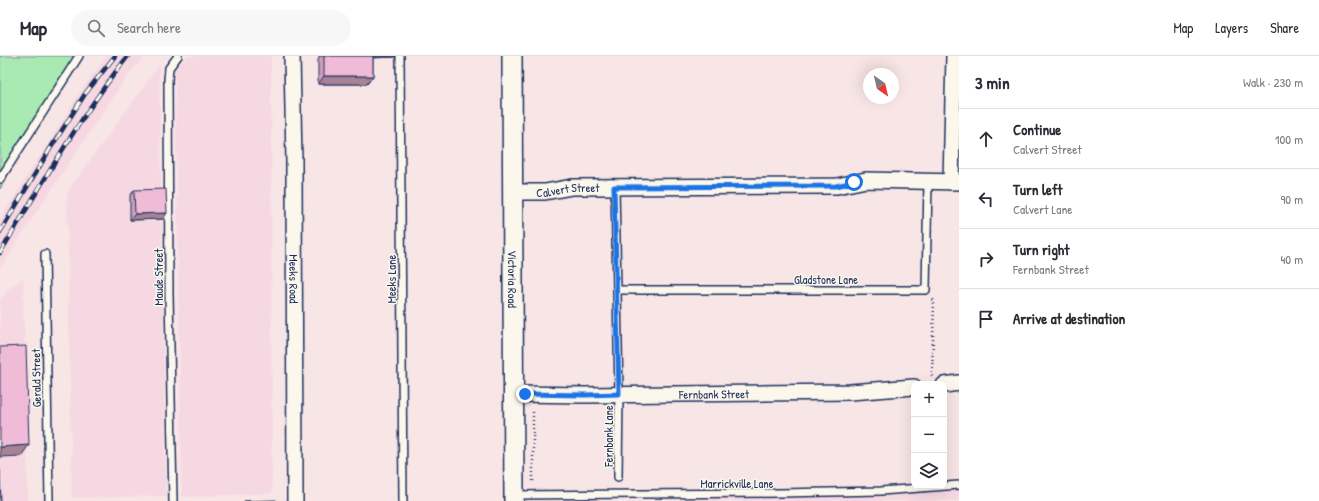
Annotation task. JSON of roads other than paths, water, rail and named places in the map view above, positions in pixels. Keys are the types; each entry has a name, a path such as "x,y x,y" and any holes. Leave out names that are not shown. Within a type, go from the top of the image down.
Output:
{"street":[{"name":"Meeks Road","path":"292,56 294,161 295,501"},
{"name":"Victoria Road","path":"512,56 514,498"},
{"path":"954,56 955,182"},
{"name":"Calvert Street","path":"512,192 545,192 572,187 836,186 866,180 955,182"},
{"path":"947,382 959,383"},
{"name":"Fernbank Street","path":"514,394 585,395 850,392 911,387"}],"lane":[{"path":"0,179 79,56"},
{"name":"Maude Street","path":"173,501 168,294 168,80 169,68 178,56"},
{"name":"Meeks Lane","path":"400,56 403,501"},
{"name":"Gladstone Lane","path":"617,290 926,290 928,181"},
{"name":"Fernbank Lane","path":"614,187 619,394 618,477"},
{"name":"Gerald Street","path":"45,254 49,501"},
{"name":"Marrickville Lane","path":"514,498 533,495 881,491 959,486"}],"railway":[{"path":"0,232 85,94 115,56"},
{"path":"0,253 77,127 110,79 128,56"}]}
